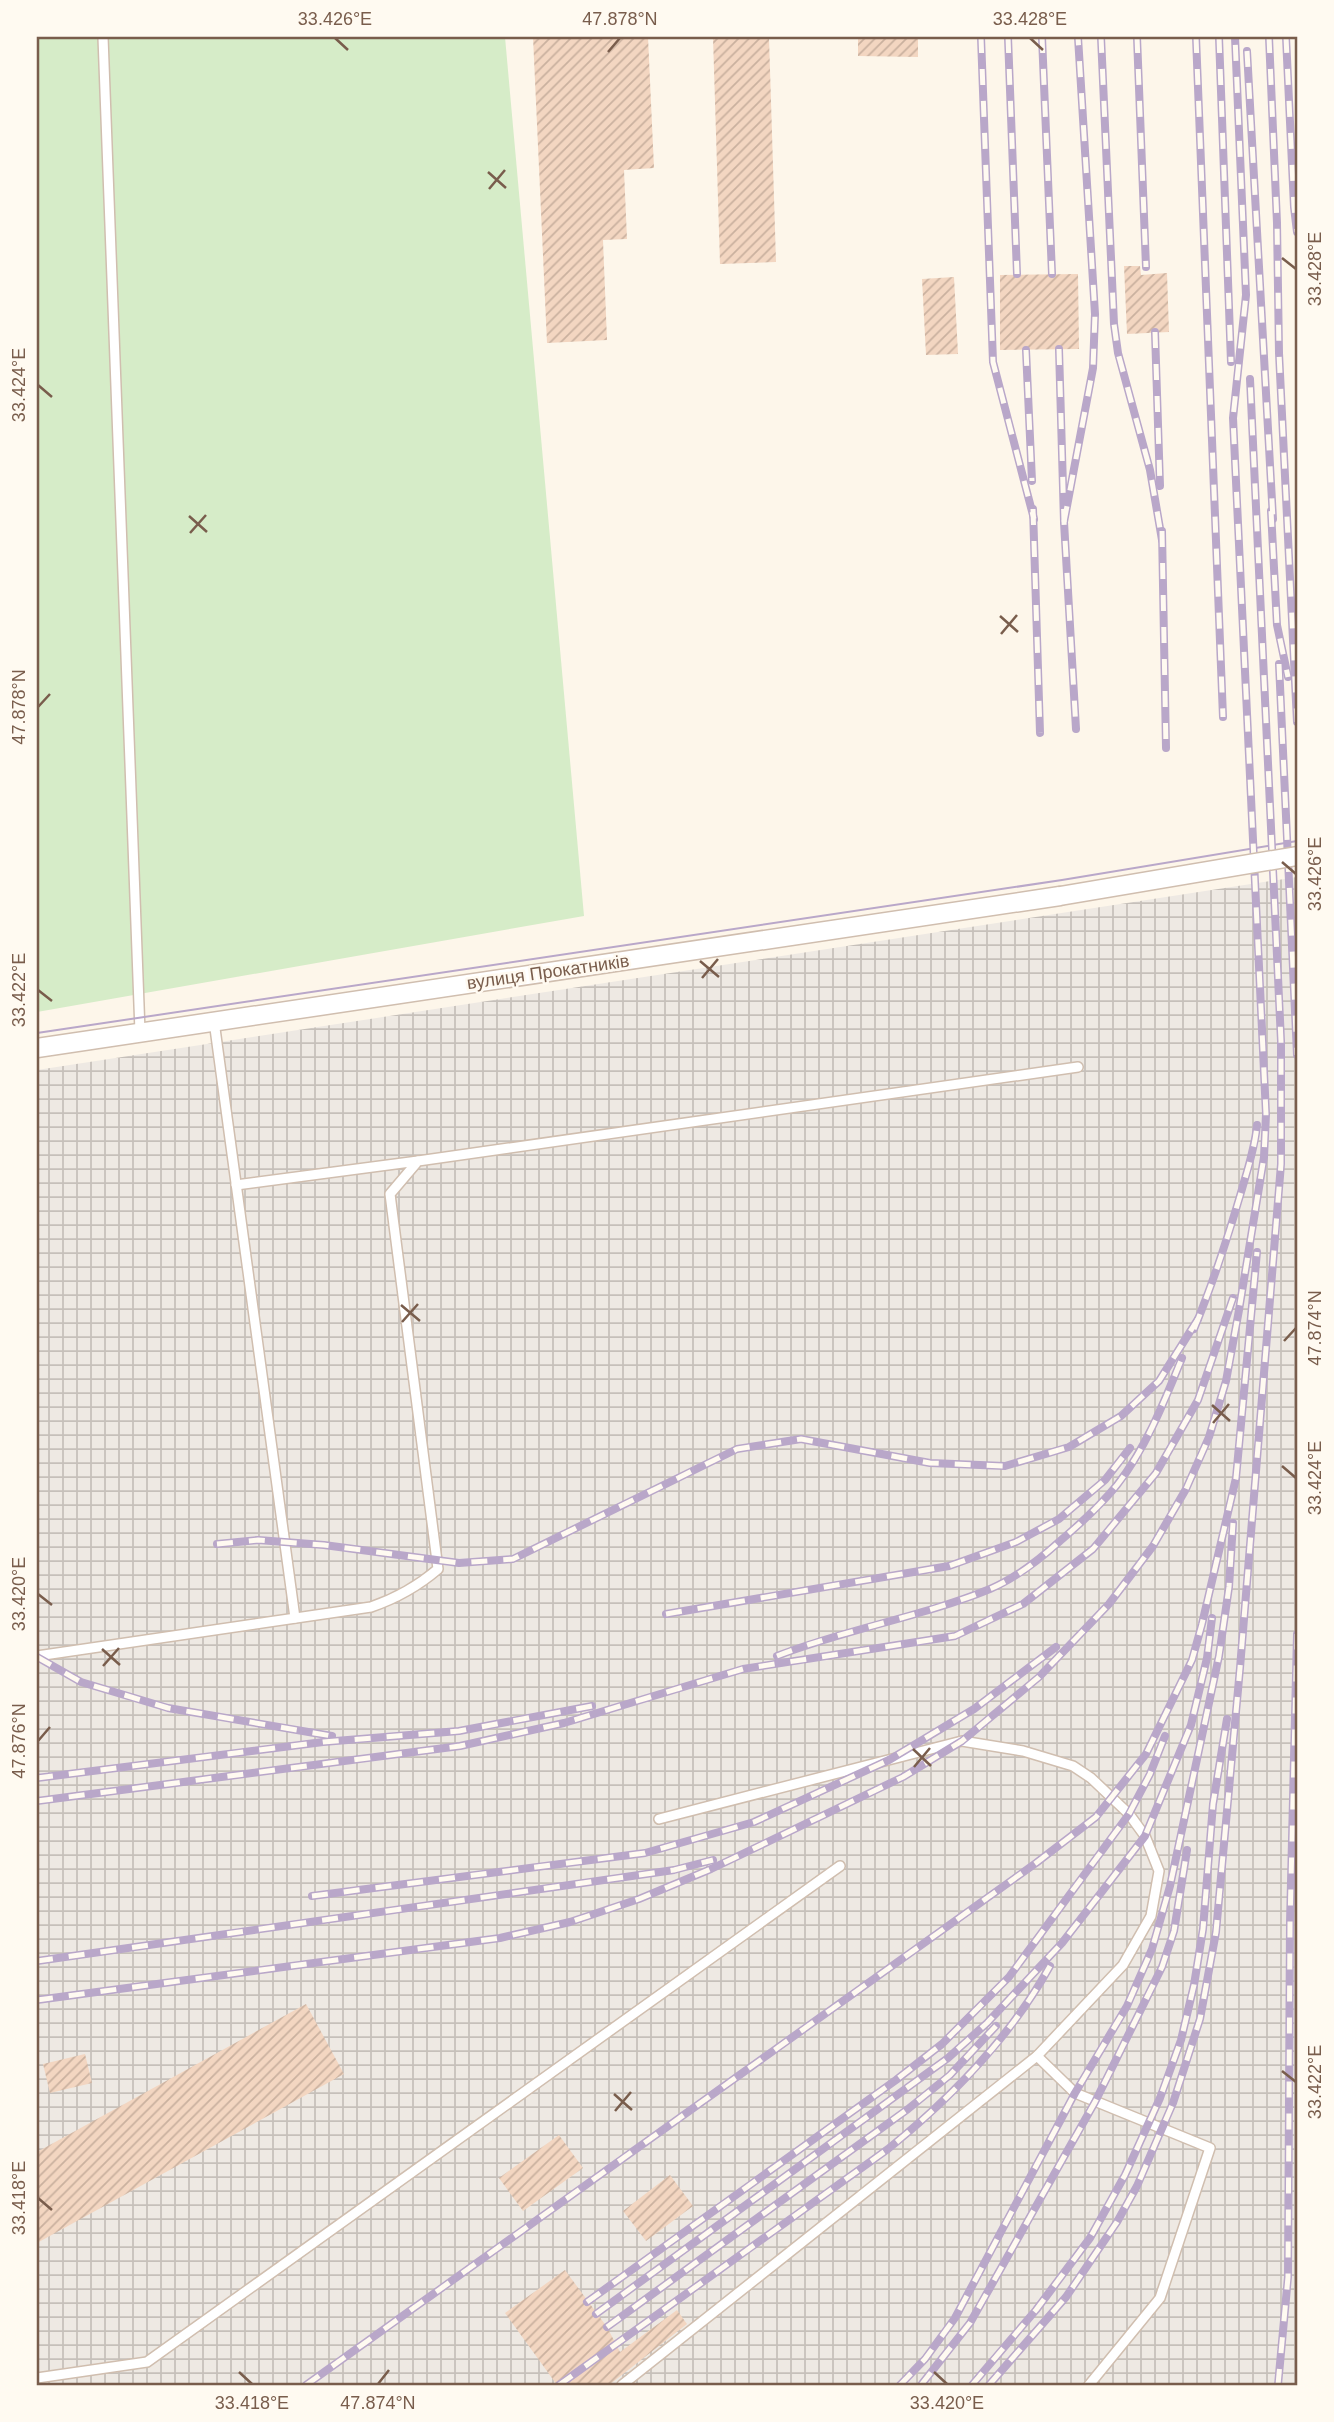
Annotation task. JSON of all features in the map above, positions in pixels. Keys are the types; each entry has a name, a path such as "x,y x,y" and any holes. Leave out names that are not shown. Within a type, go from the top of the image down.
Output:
{"street":[{"name":"вулиця Прокатників","path":"37,1048 1060,896 1297,856"}],"lane":[{"path":"103,37 140,1032"},
{"path":"214,1021 295,1618"},
{"path":"236,1185 1078,1067"},
{"path":"37,1656 372,1607 421,1584 438,1569 390,1194 418,1161"},
{"path":"622,2385 1037,2056 1123,1965 1151,1916 1159,1871 1145,1836 1129,1814 1091,1778 1073,1766 1023,1751 962,1741 659,1819"},
{"path":"37,2378 147,2362 840,1866"},
{"path":"1037,2056 1075,2093 1210,2148 1160,2298 1089,2385"}],"shaded area":[{"path":"1297,877 1297,2385 37,2385 37,1070"}],"green space":[{"path":"37,37 505,37 584,916 37,1012"}],"building":[{"path":"533,37 648,37 654,168 624,170 627,239 603,240 607,340 547,343"},
{"path":"713,37 769,37 776,262 720,264"},
{"path":"858,37 918,37 918,57 858,56"},
{"path":"1124,266 1140,266 1141,275 1167,273 1169,332 1127,334"},
{"path":"1078,274 1079,349 1000,350 1000,275"},
{"path":"954,277 958,354 926,355 922,279"},
{"path":"306,2004 344,2074 37,2243 37,2152"},
{"path":"85,2054 92,2083 50,2093 43,2064"},
{"path":"559,2135 583,2168 523,2211 499,2178"},
{"path":"670,2175 693,2206 646,2241 623,2211"},
{"path":"565,2270 607,2327 620,2352 677,2310 687,2324 609,2385 557,2385 505,2313"}],"tram line":[{"path":"37,1033 1062,880 1297,841"}],"railway":[{"path":"981,37 993,362 1034,519"},
{"path":"1008,37 1017,274"},
{"path":"1042,37 1052,274"},
{"path":"1064,522 1093,368 1095,314 1078,37"},
{"path":"1101,37 1114,324 1118,353 1150,470 1162,540"},
{"path":"1137,37 1146,267"},
{"path":"1196,37 1223,717"},
{"path":"1219,37 1231,362"},
{"path":"37,2000 500,1938 570,1922 639,1899 711,1869 903,1777 962,1741 1039,1677 1109,1604 1153,1546 1186,1489 1209,1437 1226,1381 1264,1157 1266,1114 1233,418 1246,295 1235,37"},
{"path":"1269,37 1277,223 1279,353 1297,722"},
{"path":"1286,37 1297,232"},
{"path":"1247,51 1273,519"},
{"path":"1155,332 1160,486"},
{"path":"1059,349 1064,522 1076,729"},
{"path":"1026,350 1032,481"},
{"path":"989,2385 1066,2297 1117,2222 1137,2186 1173,2103 1200,2019 1216,1932 1281,1164 1281,1041 1250,379"},
{"path":"1033,509 1040,733"},
{"path":"1271,511 1277,625 1288,677"},
{"path":"1162,531 1166,748"},
{"path":"1279,664 1297,1055"},
{"path":"1194,1329 1231,1225 1251,1157 1257,1125"},
{"path":"306,2385 1036,1863 1096,1817 1146,1754 1192,1660 1236,1478 1257,1252"},
{"path":"37,1801 460,1746 564,1723 743,1669 955,1636 1023,1604 1093,1549 1156,1473 1198,1400 1233,1298"},
{"path":"217,1544 258,1540 324,1545 459,1563 513,1559 737,1449 801,1439 930,1463 1005,1466 1069,1447 1121,1416 1159,1381 1198,1319"},
{"path":"777,1656 964,1599 1000,1585 1027,1568 1082,1521 1117,1485 1146,1440 1182,1358"},
{"path":"666,1614 949,1566 1016,1542 1059,1519 1105,1480 1130,1448"},
{"path":"900,2385 925,2359 955,2318 1075,2093 1127,2006 1152,1949 1170,1886 1219,1656 1229,1587 1233,1523"},
{"path":"596,2314 948,2058 987,2023 1062,1943 1145,1836 1191,1725 1207,1658 1212,1618"},
{"path":"1278,2385 1288,2277 1290,1923 1297,1634"},
{"path":"312,1896 645,1853 754,1822 889,1760 974,1709 1056,1647"},
{"path":"37,1657 81,1682 168,1708 332,1736"},
{"path":"37,1778 323,1742 459,1731 592,1706"},
{"path":"972,2385 1036,2310 1090,2238 1125,2175 1160,2098 1181,2040 1194,1985 1203,1929 1213,1804 1227,1719"},
{"path":"587,2302 942,2044 1009,1977 1129,1814 1150,1774 1165,1736"},
{"path":"921,2385 970,2323 1095,2102 1162,1967 1174,1931 1187,1850"},
{"path":"37,1961 674,1870 713,1860"},
{"path":"559,2385 888,2149 934,2109 978,2065 1017,2018 1050,1966"},
{"path":"607,2327 908,2109 950,2075 996,2026"}]}
